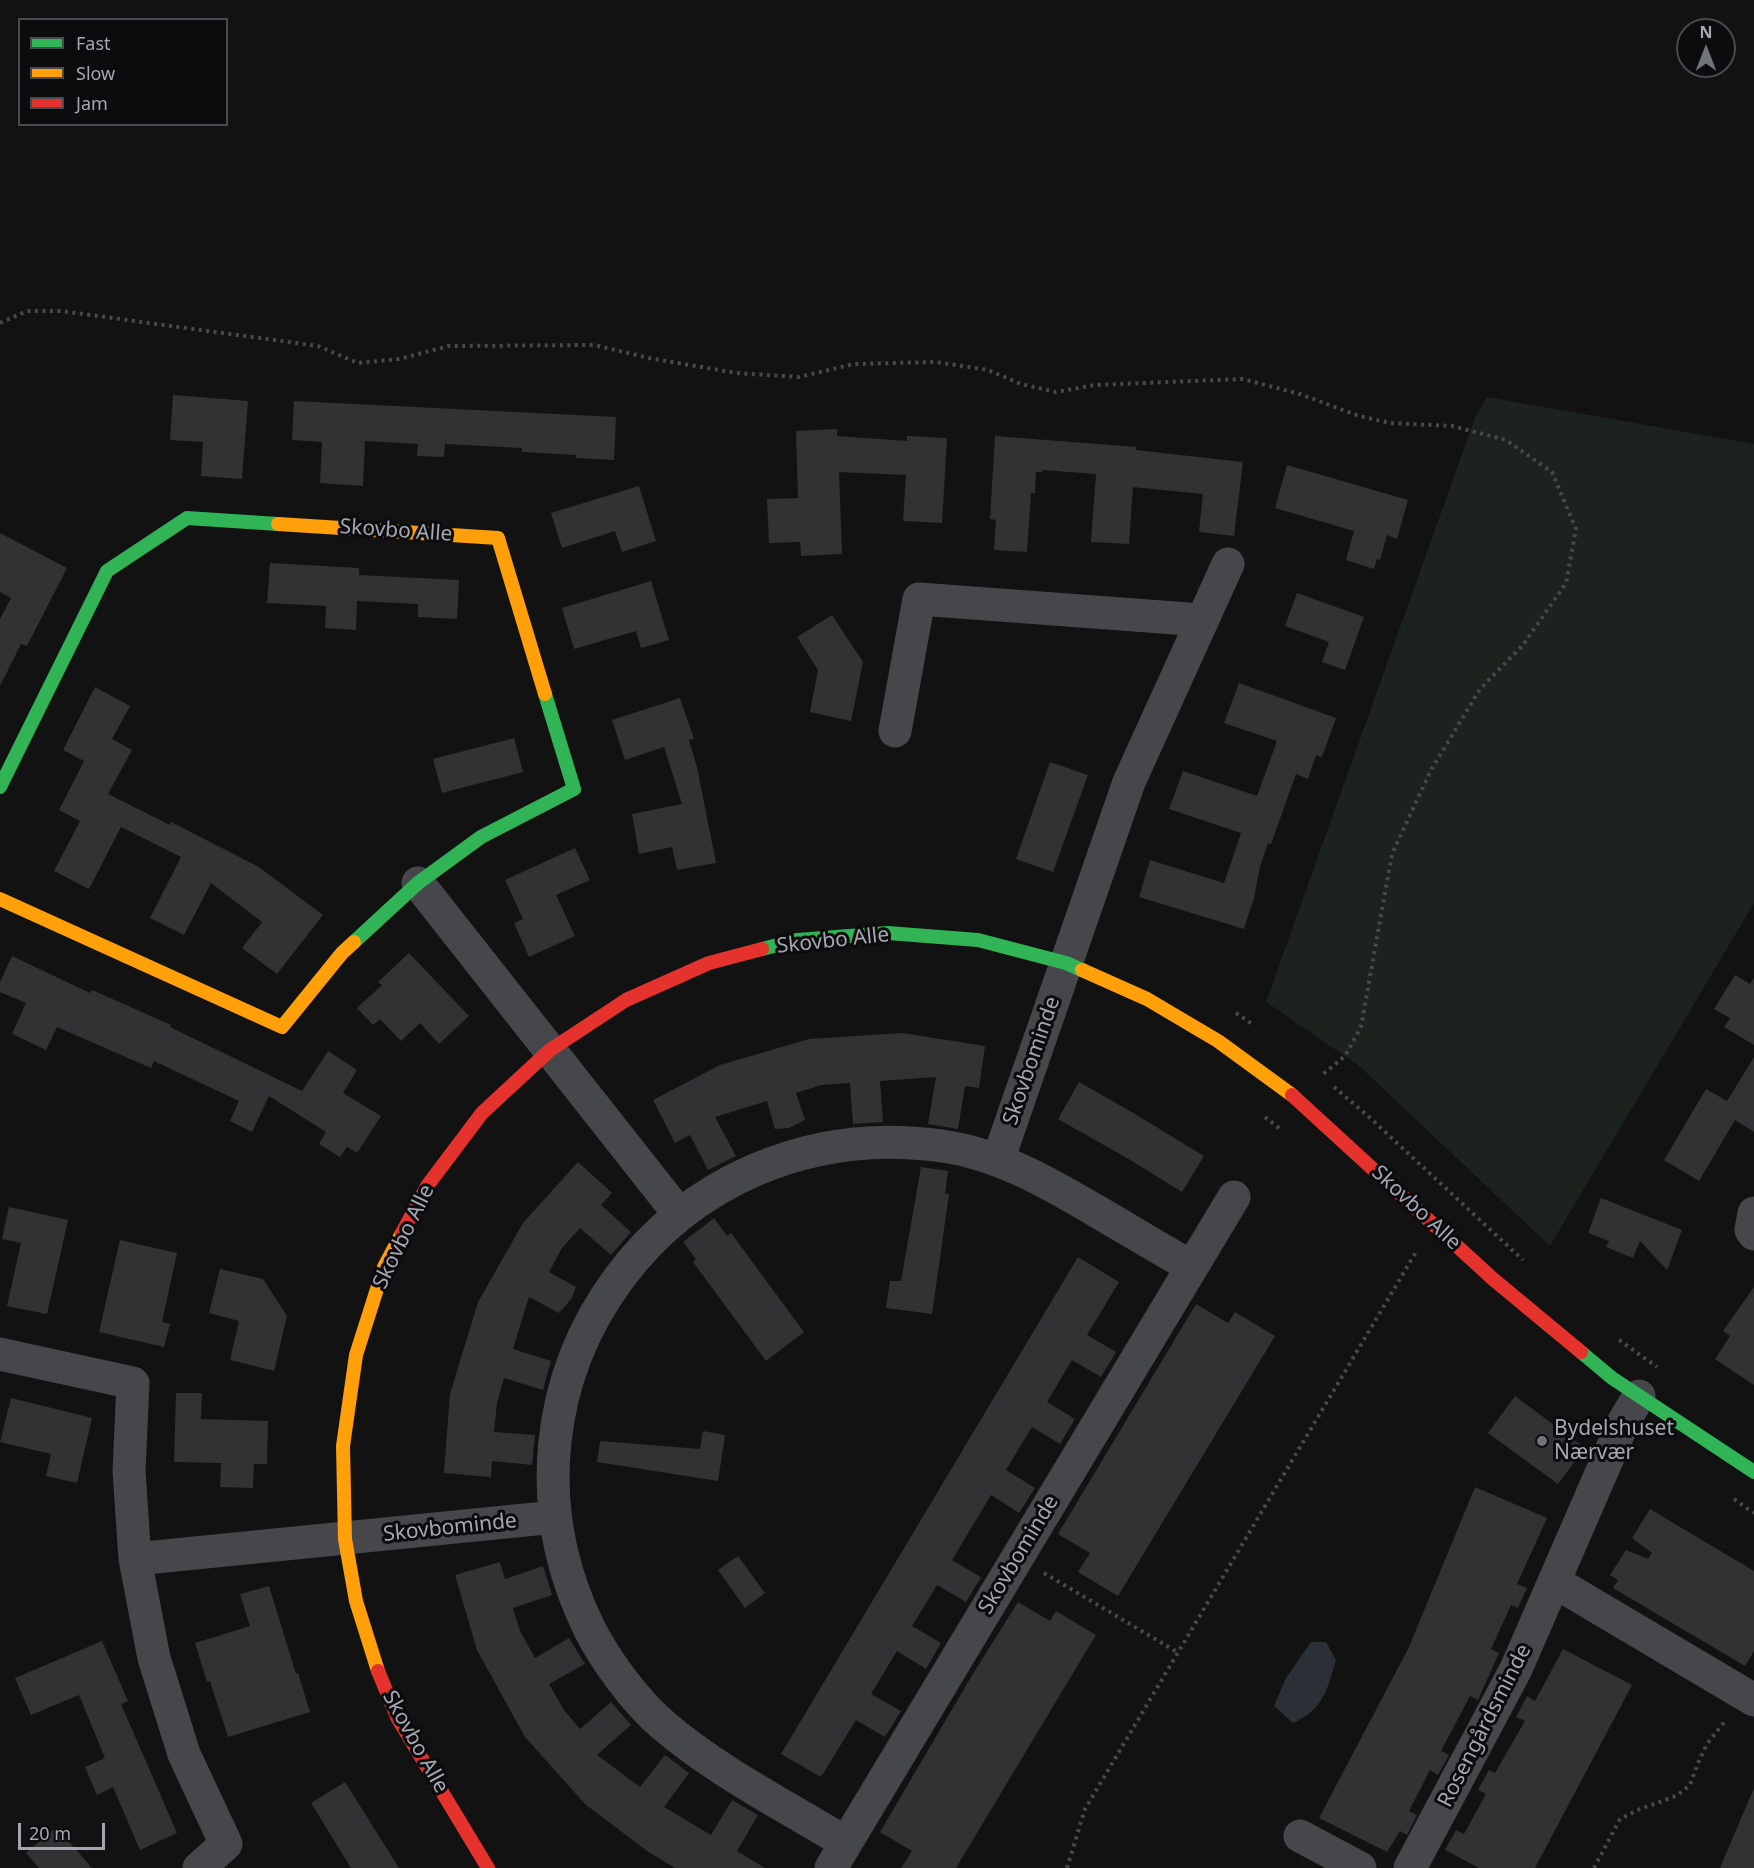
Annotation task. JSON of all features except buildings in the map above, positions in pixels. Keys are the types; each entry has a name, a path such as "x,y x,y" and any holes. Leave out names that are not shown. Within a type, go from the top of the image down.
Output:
{"street":[{"name":"Skovbo Alle","path":"0,787 107,571 187,518 498,538 574,789 481,837 418,883 342,953 282,1027 0,899"},
{"path":"1066,963 1129,782 1228,564"},
{"path":"895,731 919,599 1202,620"},
{"path":"418,883 679,1214"},
{"name":"Skovbo Alle","path":"488,1868 398,1719 374,1661 356,1601 345,1539 343,1446 356,1355 384,1267 427,1186 482,1113 550,1050 626,1000 709,963 797,940 888,933 978,940 1066,963 1147,999 1218,1041 1295,1096 1493,1279 1612,1378 1754,1472"},
{"name":"Skovbominde","path":"998,1160 1066,963"},
{"name":"Skovbominde","path":"1192,1267 1044,1180 998,1160 944,1146 888,1142 832,1146 777,1160 726,1183 679,1214 630,1262 592,1318 566,1381 553,1449 555,1517 567,1575 589,1629 621,1679 660,1723 838,1855 1018,1557 1192,1267 1234,1197"},
{"path":"1754,1213 1751,1230 1754,1233"},
{"path":"0,1354 133,1383 129,1471 135,1559 154,1658 184,1754 226,1844 199,1868"},
{"name":"Rosengårdsminde","path":"1410,1868 1516,1669 1623,1423 1639,1396"},
{"name":"Skovbominde","path":"345,1539 555,1517"},
{"path":"135,1559 345,1539"},
{"path":"1555,1582 1748,1697"},
{"path":"1300,1836 1360,1868"}],"path":[{"path":"0,323 27,311 61,311 318,346 358,363 399,359 449,346 594,345 649,358 736,373 789,376 799,376 854,364 936,362 988,370 1021,384 1056,392 1095,385 1242,380 1300,394 1359,416 1390,423 1452,426 1506,440 1552,472 1576,529 1566,583 1523,645 1480,688 1431,770 1392,854 1361,1027 1345,1056 1321,1076 1369,1117 1524,1261"},
{"path":"1232,1010 1259,1029"},
{"path":"1257,1110 1283,1132"},
{"path":"1408,1244 1424,1259"},
{"path":"1067,1868 1085,1809 1416,1252"},
{"path":"1614,1336 1661,1370"},
{"path":"1731,1498 1754,1513"},
{"path":"1018,1557 1177,1652"},
{"path":"1594,1868 1620,1820 1640,1809 1676,1796 1690,1785 1707,1744 1730,1714 1748,1697"}],"shaded area":[{"path":"1487,397 1754,444 1754,903 1550,1246 1358,1065 1266,1002 1476,415"},
{"path":"1311,1642 1326,1642 1336,1660 1323,1698 1312,1711 1293,1723 1274,1706 1286,1678"}],"traffic: fast":[{"path":"0,787 107,571 187,518 278,524"},
{"path":"354,942 418,883 481,837 574,789 545,694"},
{"path":"762,949 797,940 888,933 978,940 1066,963 1082,970"},
{"path":"1581,1352 1612,1378 1754,1472"}],"traffic: slow":[{"path":"278,524 498,538 545,694"},
{"path":"0,899 282,1027 342,953 354,942"},
{"path":"1082,970 1147,999 1218,1041 1292,1095"},
{"path":"378,1671 356,1601 345,1539 343,1446 356,1355 384,1267 402,1233"}],"traffic: jam":[{"path":"402,1233 427,1186 482,1113 550,1050 626,1000 709,963 762,949"},
{"path":"1292,1095 1493,1279 1581,1352"},
{"path":"378,1671 398,1719 488,1868"}],"place":[{"name":"Bydelshuset Nærvær","path":"1542,1441"}]}
